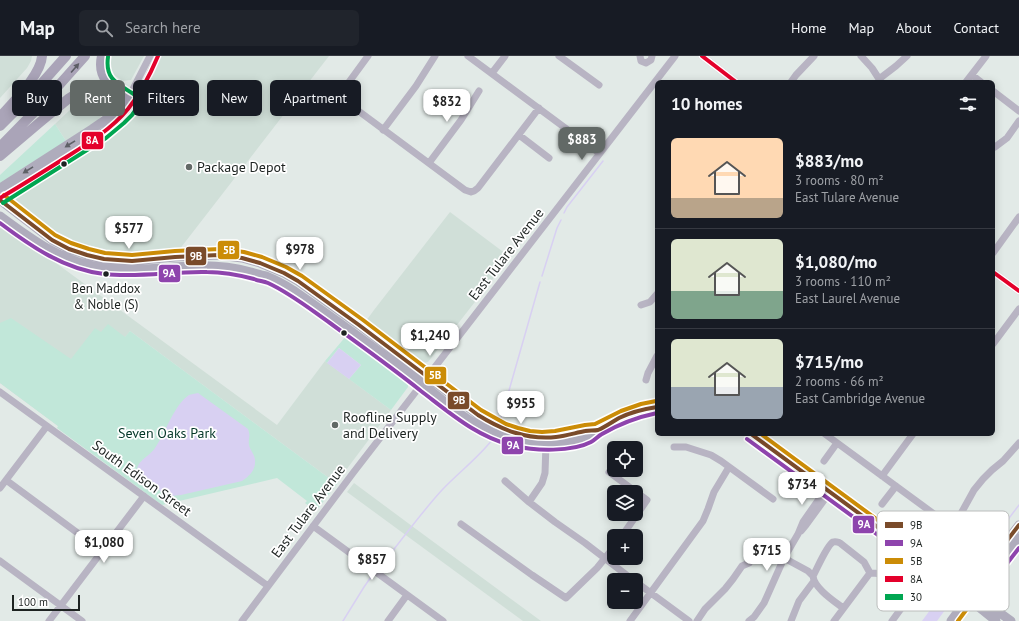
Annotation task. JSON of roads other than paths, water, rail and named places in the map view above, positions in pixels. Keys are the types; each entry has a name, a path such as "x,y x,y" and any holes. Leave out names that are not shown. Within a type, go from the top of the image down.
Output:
{"highway":[{"path":"0,118 37,72 41,64 42,56"},
{"path":"0,126 66,56"},
{"path":"0,147 47,99 85,56"},
{"path":"102,56 101,69 105,79 128,101"},
{"path":"0,156 66,100 76,94 89,90 99,91 128,101"}],"main road":[{"path":"0,188 98,125 128,101"},
{"path":"128,101 123,115 104,132 0,199 48,237 60,245 74,251 104,258 132,261 175,256 219,255 242,258 260,263 284,274 298,281 318,296 425,380 467,418 481,428 515,440 528,443 563,443 589,436 596,430 640,410 655,407"},
{"path":"0,216 52,251 75,261 94,266 140,270 194,266 222,266 265,276 280,282 293,290 496,427 511,433 528,437 548,438 596,430"},
{"path":"265,276 273,274 300,288 314,298 318,296"},
{"path":"756,436 877,527"},
{"path":"1009,539 1019,526"},
{"path":"1009,551 1019,538"},
{"path":"951,621 958,611"},
{"path":"984,611 996,621"},
{"path":"997,611 1011,621"}],"street":[{"path":"128,101 150,56"},
{"path":"128,101 142,88 158,56"},
{"path":"368,56 341,93 340,96 342,100 465,190 471,192 478,188 539,108"},
{"path":"383,130 416,86 435,56"},
{"path":"468,56 600,153"},
{"path":"492,73 504,56"},
{"path":"559,56 599,85"},
{"path":"640,56 641,61 646,63 651,60 652,56"},
{"name":"East Tulare Avenue","path":"657,80 676,56"},
{"path":"702,56 733,80"},
{"path":"792,80 814,56"},
{"path":"862,56 879,80"},
{"path":"881,80 907,56"},
{"path":"968,80 986,56"},
{"path":"972,75 978,80"},
{"name":"East Tulare Avenue","path":"242,621 425,380 655,83"},
{"path":"429,163 461,120 479,91"},
{"path":"995,93 1019,111"},
{"path":"995,147 1007,138 1019,121"},
{"path":"519,136 549,158"},
{"path":"995,250 1019,217"},
{"path":"995,273 1019,291"},
{"path":"641,305 650,302 655,296"},
{"path":"995,341 1019,308"},
{"path":"646,380 655,360"},
{"name":"South Edison Street","path":"0,392 268,586"},
{"path":"0,488 47,426"},
{"path":"828,436 930,511"},
{"path":"882,476 912,436"},
{"path":"824,461 837,443"},
{"path":"962,511 978,485 1019,443"},
{"path":"529,502 542,483 546,473 546,444"},
{"path":"674,447 686,447 711,455 773,499"},
{"path":"630,621 703,521 714,492 729,467"},
{"path":"616,477 647,500 627,529"},
{"path":"6,480 102,551"},
{"path":"505,481 529,502 624,573"},
{"path":"882,504 896,486"},
{"path":"749,621 754,617 764,603 784,558 798,534 806,516 828,491"},
{"path":"49,621 144,496"},
{"path":"461,524 566,598 584,582 607,556"},
{"path":"313,526 443,621"},
{"path":"791,621 800,601 814,579 825,552 832,543 836,541 840,543 864,562 870,573"},
{"path":"784,558 808,571 828,596 843,608"},
{"path":"0,561 82,621"},
{"path":"697,621 705,609 725,589 742,566 749,563"},
{"path":"870,573 877,573"},
{"path":"834,621 870,573"},
{"path":"643,588 689,621"},
{"path":"388,621 407,595"},
{"path":"892,621 899,611"}],"waterway":[{"path":"564,213 567,207 603,161"},
{"path":"542,276 557,228 561,220"},
{"path":"500,422 540,282"},
{"path":"380,567 434,499 481,453 492,440"},
{"path":"1009,518 1019,505"},
{"path":"343,621 371,577"}],"place":[{"name":"Package Depot","path":"189,167"},
{"name":"Ben Maddox & Noble (S)","path":"106,274"},
{"name":"Roofline Supply and Delivery","path":"335,425"}],"park label":[{"name":"Seven Oaks Park","path":"167,433"}]}
